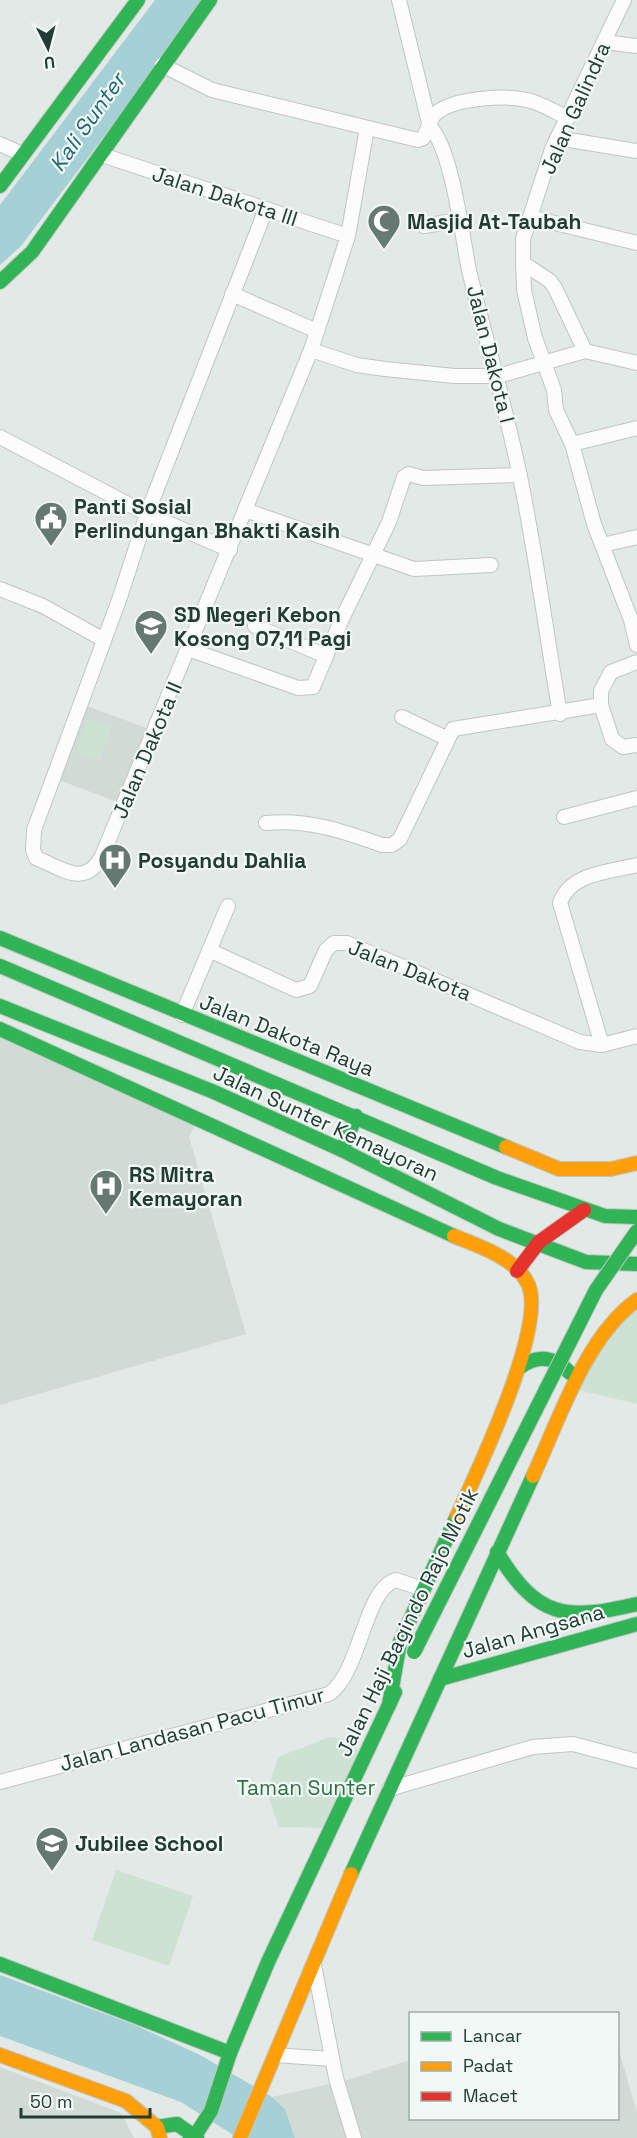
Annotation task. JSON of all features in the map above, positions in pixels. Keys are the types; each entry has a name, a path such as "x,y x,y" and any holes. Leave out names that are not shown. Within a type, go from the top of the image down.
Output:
{"main road":[{"path":"0,186 138,0"},
{"path":"0,282 32,252 210,0"},
{"name":"Jalan Dakota Raya","path":"0,938 560,1169 611,1169 637,1163"},
{"name":"Jalan Sunter Kemayoran","path":"0,966 497,1178 605,1216 637,1217"},
{"name":"Jalan Sunter Kemayoran","path":"0,1006 214,1092 342,1150 499,1229 539,1242 586,1262 637,1264"},
{"path":"0,1029 495,1254 517,1271 530,1285 533,1304 519,1368 399,1643 389,1705"},
{"path":"237,1066 248,1042"},
{"path":"178,1110 214,1092"},
{"path":"342,1150 356,1116"},
{"path":"438,1199 447,1233"},
{"path":"517,1271 539,1242 584,1210"},
{"name":"Jalan Haji Bagindo Rajo Motik","path":"194,2137 206,2119 230,2053 328,1829 414,1652 596,1290 637,1231"},
{"path":"240,2138 389,1789 593,1346 624,1309 637,1300"},
{"path":"519,1368 541,1357 557,1361 570,1373 574,1389"},
{"name":"Jalan Angsana","path":"497,1552 519,1589 534,1600 560,1612 594,1614 637,1604"},
{"name":"Jalan Angsana","path":"440,1679 637,1624"},
{"path":"0,1964 168,2027 230,2053"},
{"path":"0,2055 126,2101 158,2132 177,2124 194,2137"}],"street":[{"name":"Jalan Dakota I","path":"399,0 430,127 438,135 452,183 458,220 498,376 520,475 560,714"},
{"name":"Jalan Galindra","path":"624,0 557,138 523,238 523,263 526,300 535,338 554,390 556,410 572,444 602,545 631,620 637,645"},
{"path":"604,42 637,46"},
{"path":"162,65 212,90 418,140 423,138 434,115 442,110 480,99 533,102 568,118"},
{"name":"Jalan Dakota II","path":"266,209 147,514 32,840 36,858 77,874 86,874 95,870 102,856 311,350 348,236 368,128"},
{"path":"557,138 637,151"},
{"path":"0,144 22,154"},
{"name":"Jalan Dakota III","path":"102,155 348,236"},
{"path":"530,217 637,243"},
{"path":"424,226 458,220"},
{"path":"523,263 550,281 555,288 585,351"},
{"path":"231,294 317,331"},
{"path":"311,350 357,365 454,376 498,376 585,351 637,363"},
{"path":"572,444 637,428"},
{"path":"0,437 147,514 230,549"},
{"path":"188,649 304,689 313,687 389,522 399,487 409,474 423,478 520,475"},
{"path":"245,510 414,569 491,565"},
{"path":"602,545 637,537"},
{"path":"0,590 43,606 104,640"},
{"path":"255,626 326,656"},
{"path":"637,662 611,672 601,691 601,705 612,739 623,747 637,745"},
{"path":"266,823 288,821 320,824 382,845 395,844 400,839 454,728 560,714 601,705"},
{"path":"402,717 448,739"},
{"path":"564,817 637,798"},
{"path":"602,1045 560,903 564,891 579,879 637,865"},
{"path":"182,1015 228,906"},
{"name":"Jalan Dakota","path":"209,950 296,990 310,986 326,950 334,943 347,943 580,1042 602,1045 637,1036"},
{"name":"Jalan Landasan Pacu Timur","path":"0,1782 329,1694 339,1687 347,1674 365,1626 384,1588 396,1580 423,1589"},
{"path":"389,1789 533,1747 573,1744 637,1761"},
{"path":"313,1963 333,2059 354,2138"},
{"path":"275,2055 333,2059"}],"shaded area":[{"path":"87,706 149,729 120,803 59,780"},
{"name":"RS Mitra Kemayoran","path":"0,1037 195,1126 189,1137 246,1334 0,1405"},
{"path":"619,2050 637,2113 637,2138 295,2138 285,2109 272,2097 347,2080 409,2060 409,2120 619,2120"},
{"path":"0,2067 121,2113 134,2138 0,2138"}],"green space":[{"path":"88,719 112,728 100,760 76,752"},
{"path":"637,1300 637,1404 574,1389"},
{"name":"Taman Sunter","path":"330,1737 353,1740 360,1757 326,1828 279,1827 267,1793 278,1757"},
{"path":"116,1870 193,1896 169,1966 92,1940"}],"water":[{"name":"Kali Sunter","path":"155,0 207,0 21,246 0,265 0,205"},
{"path":"0,1975 135,2025 200,2055 272,2097 285,2109 295,2138 238,2138 181,2102 0,2036"}],"traffic: fast":[{"path":"0,186 138,0"},
{"path":"0,282 32,252 210,0"},
{"path":"0,938 506,1147"},
{"path":"0,966 497,1178 605,1216 637,1217"},
{"path":"0,1006 214,1092 342,1150 499,1229 586,1262 637,1264"},
{"path":"0,1029 454,1236"},
{"path":"342,1150 356,1116"},
{"path":"414,1652 596,1290 637,1231"},
{"path":"519,1368 532,1360 546,1359 558,1363 570,1373"},
{"path":"351,1874 533,1476"},
{"path":"389,1705 400,1642 457,1516"},
{"path":"497,1552 526,1590 540,1602 555,1609 590,1612 637,1604"},
{"path":"440,1679 637,1624"},
{"path":"190,2138 198,2131 211,2111 230,2053 268,1962 395,1692"},
{"path":"0,1964 230,2053"},
{"path":"157,2127 177,2124 197,2138"}],"traffic: slow":[{"path":"506,1147 559,1169 611,1169 637,1163"},
{"path":"454,1236 505,1259 521,1273 527,1282 531,1302 528,1329 508,1398 457,1516"},
{"path":"533,1476 564,1405 589,1357 603,1335 637,1300"},
{"path":"240,2138 351,1874"},
{"path":"0,2055 126,2101 157,2127 160,2138"}],"traffic: jam":[{"path":"517,1271 539,1242 584,1210"}],"place":[{"name":"Masjid At-Taubah","path":"384,250"},
{"name":"Panti Sosial Perlindungan Bhakti Kasih","path":"51,547"},
{"name":"SD Negeri Kebon Kosong 07,11 Pagi","path":"151,655"},
{"name":"Posyandu Dahlia","path":"115,889"},
{"name":"RS Mitra Kemayoran","path":"106,1215"},
{"name":"Jubilee School","path":"52,1872"}]}
